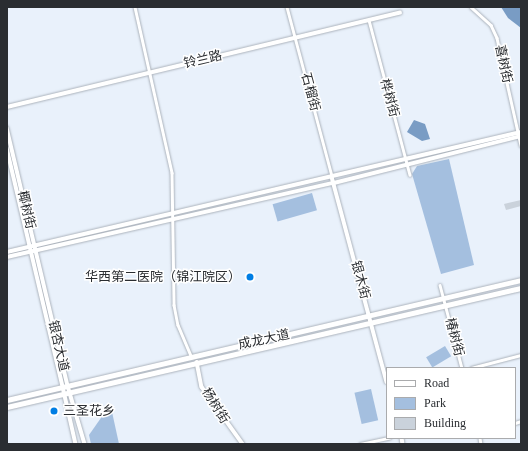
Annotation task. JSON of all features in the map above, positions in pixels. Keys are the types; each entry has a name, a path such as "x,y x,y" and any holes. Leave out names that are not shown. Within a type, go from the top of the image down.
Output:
{"highway":[{"name":"成龙大道","path":"7,400 521,280"},
{"name":"成龙大道","path":"7,407 521,288"}],"street":[{"path":"135,7 172,173 176,219 174,305 178,325 191,356"},
{"name":"石榴街","path":"287,7 332,177"},
{"name":"喜树街","path":"471,7 494,30 520,134 521,145"},
{"name":"铃兰路","path":"7,108 150,72 400,13"},
{"name":"桦树街","path":"369,20 410,175"},
{"name":"椰树街","path":"7,128 34,246"},
{"path":"7,252 332,177 405,158 520,134"},
{"path":"7,257 334,183 407,162 520,134"},
{"name":"椰树街","path":"7,148 30,247"},
{"name":"银木街","path":"332,177 386,378"},
{"name":"银杏大道","path":"34,246 65,387 64,394 76,444"},
{"name":"银杏大道","path":"30,247 65,387 72,392 85,444"},
{"path":"440,285 446,305"},
{"name":"椿树街","path":"446,305 462,367"},
{"path":"475,367 521,355"},
{"name":"杨树街","path":"197,362 202,387 243,444"},
{"path":"360,444 386,439"}],"green space":[{"path":"449,159 474,265 441,274 412,174 417,166"},
{"path":"312,193 317,210 278,222 273,204"},
{"path":"445,346 451,356 432,367 426,357"},
{"path":"371,389 378,420 362,424 354,393"},
{"path":"112,412 119,444 91,444 89,435 103,415"}],"shaded area":[{"path":"501,7 521,7 521,28 508,18"},
{"path":"414,120 425,124 430,139 422,141 407,132"}],"building":[{"path":"521,200 521,206 506,210 504,204"}],"place":[{"name":"华西第二医院（锦江院区）","path":"250,277"},
{"name":"三圣花乡","path":"54,411"}]}
